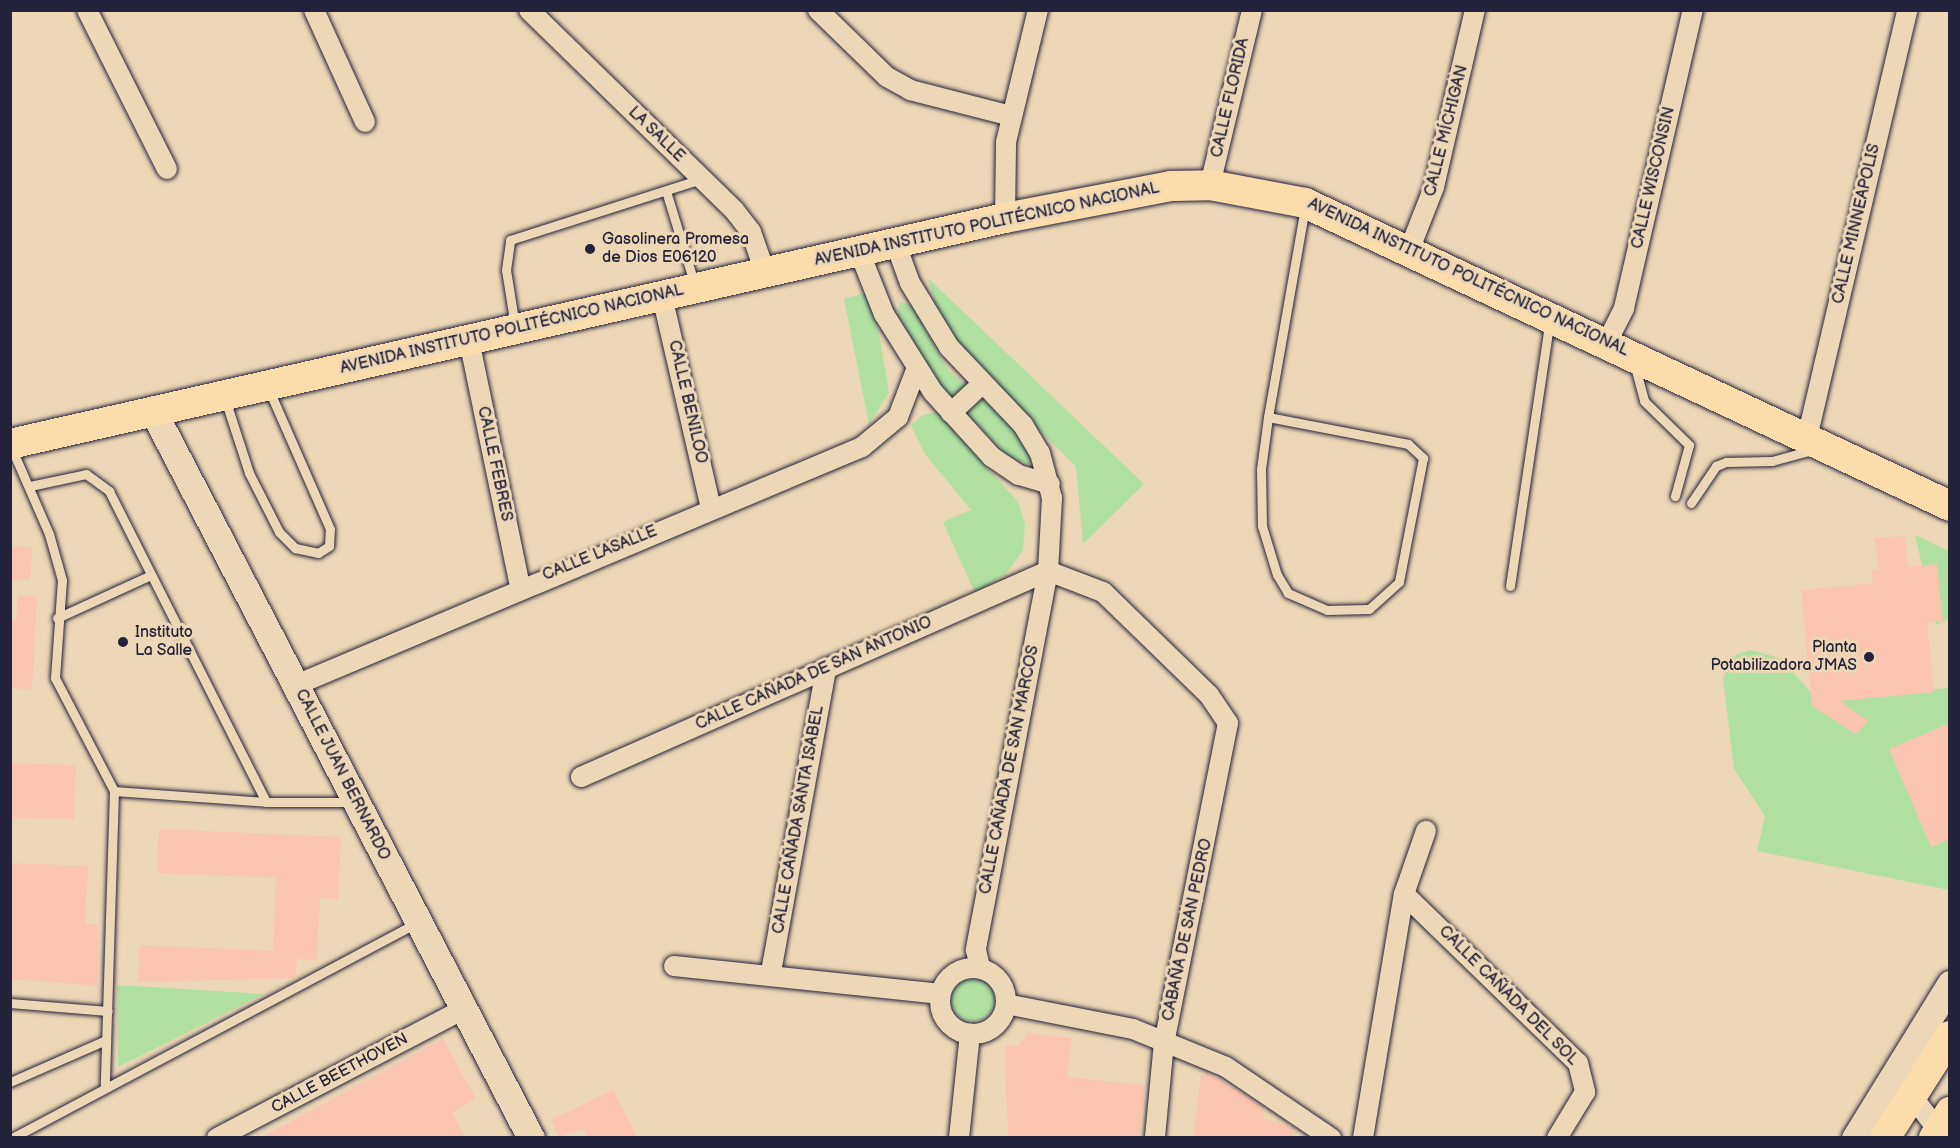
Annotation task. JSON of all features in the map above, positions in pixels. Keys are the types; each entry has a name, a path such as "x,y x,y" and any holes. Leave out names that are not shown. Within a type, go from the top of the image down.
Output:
{"main road":[{"name":"AVENIDA INSTITUTO POLITÉCNICO NACIONAL","path":"10,445 1005,218 1172,186 1210,185 1305,203 1410,248 1950,506"},
{"path":"1885,1137 1950,1036"}],"street":[{"path":"87,10 167,168"},
{"path":"314,10 365,122"},
{"name":"LA SALLE","path":"529,10 701,178 751,232 765,272"},
{"path":"818,10 887,77 910,90 1011,116"},
{"path":"1005,218 1011,116 1038,10"},
{"name":"CALLE FLORIDA","path":"1210,185 1252,10"},
{"name":"CALLE MÍCHIGAN","path":"1410,248 1434,187 1475,10"},
{"name":"CALLE WISCONSIN","path":"1607,342 1624,308 1693,10"},
{"name":"CALLE MINNEAPOLIS","path":"1815,441 1907,10"},
{"path":"895,242 928,316 982,384 1023,425 1050,484"},
{"path":"859,251 884,315 916,370 951,413 992,457 1019,475 1050,484"},
{"name":"CALLE BENILOO","path":"662,296 711,509"},
{"name":"CALLE FEBRES","path":"469,340 520,587"},
{"name":"CALLE LASALLE","path":"296,686 520,587 862,447 897,417 916,370"},
{"path":"951,413 982,384"},
{"name":"CALLE JUAN BERNARDO","path":"154,413 356,802 416,923 531,1137"},
{"name":"CALLE CAÑADA DE SAN MARCOS","path":"980,968 976,950 1048,571 1050,484"},
{"name":"CALLE CAÑADA DE SAN ANTONIO","path":"581,777 1048,571"},
{"name":"CABAÑA DE SAN PEDRO","path":"1048,571 1103,592 1209,695 1228,723 1164,1042 1155,1137"},
{"name":"CALLE CAÑADA SANTA ISABEL","path":"771,972 826,668"},
{"path":"1363,1137 1404,894 1426,831"},
{"name":"CALLE CAÑADA DEL SOL","path":"1404,894 1578,1063 1585,1092 1557,1137"},
{"path":"674,966 771,972 939,994"},
{"path":"939,994 950,976 980,968 997,978 1006,1004"},
{"path":"1855,1137 1950,984"},
{"path":"939,994 950,1025 970,1034 990,1029 1006,1004"},
{"path":"1006,1004 1134,1029 1226,1068 1331,1137"},
{"name":"CALLE BEETHOVEN","path":"217,1137 462,1010"},
{"path":"959,1137 970,1034"},
{"path":"1912,1096 1941,1129"}],"lane":[{"path":"515,330 506,270 510,240 701,178"},
{"path":"666,191 696,288"},
{"path":"1268,417 1408,444 1423,458 1399,582 1369,609 1327,610 1302,603 1277,575 1259,500 1268,417 1305,203"},
{"path":"1510,586 1550,315"},
{"path":"1633,355 1644,401 1689,445 1675,496"},
{"path":"225,397 268,514 295,548 318,553 329,546 330,529 267,387"},
{"path":"1691,503 1716,466 1726,462 1772,461 1815,441"},
{"path":"10,445 30,486 62,580 57,618 55,678 60,694 114,790 105,1086"},
{"path":"30,486 74,474 95,477 109,491 266,802"},
{"path":"57,618 151,575"},
{"path":"114,790 266,802 356,802"},
{"path":"12,1137 105,1086 264,1007 416,923"},
{"path":"10,1003 108,1011"},
{"path":"10,1082 106,1040"}],"green space":[{"path":"928,278 1144,484 1083,544 1076,467 942,331"},
{"path":"866,293 875,311 889,392 869,424 844,299"},
{"path":"900,302 912,305 948,370 993,407 1038,457 1028,464 1009,457 915,361 896,319"},
{"path":"938,412 1018,502 1025,524 1023,550 1006,574 975,593 943,522 971,510 925,454 911,425 923,415"},
{"path":"1915,535 1949,551 1949,619 1936,625"},
{"path":"1751,650 1780,658 1817,699 1949,688 1949,890 1757,851 1765,816 1734,769 1723,678 1735,655"},
{"path":"973,977 988,984 995,999 988,1014 973,1021 958,1014 951,999 958,984"},
{"path":"117,985 264,994 118,1067"}],"building":[{"name":"Planta Potabilizadora JMAS","path":"1905,536 1908,567 1937,564 1943,621 1927,623 1934,692 1840,701 1868,721 1856,734 1812,706 1801,590 1873,583 1871,570 1879,570 1874,538"},
{"path":"10,546 32,547 30,580 10,579"},
{"path":"18,595 37,596 32,690 10,688 10,622 16,622"},
{"path":"1950,723 1950,839 1931,847 1889,749"},
{"path":"10,763 76,765 74,819 10,817"},
{"path":"159,829 341,837 338,899 320,898 317,960 297,959 295,978 138,982 140,945 273,951 276,878 157,873"},
{"path":"10,863 88,866 85,924 98,924 98,986 10,979"},
{"path":"1028,1033 1072,1038 1067,1077 1145,1085 1139,1137 1008,1137 1005,1045 1018,1046"},
{"path":"443,1039 476,1099 452,1112 465,1137 262,1137"},
{"path":"1207,1072 1264,1107 1263,1118 1294,1128 1293,1137 1193,1137 1201,1076"},
{"path":"613,1090 637,1137 587,1137 583,1129 559,1137 551,1120"}],"place":[{"name":"Gasolinera Promesa de Dios E06120","path":"590,249"},
{"name":"Instituto La Salle","path":"123,642"},
{"name":"Planta Potabilizadora JMAS","path":"1869,657"}]}
